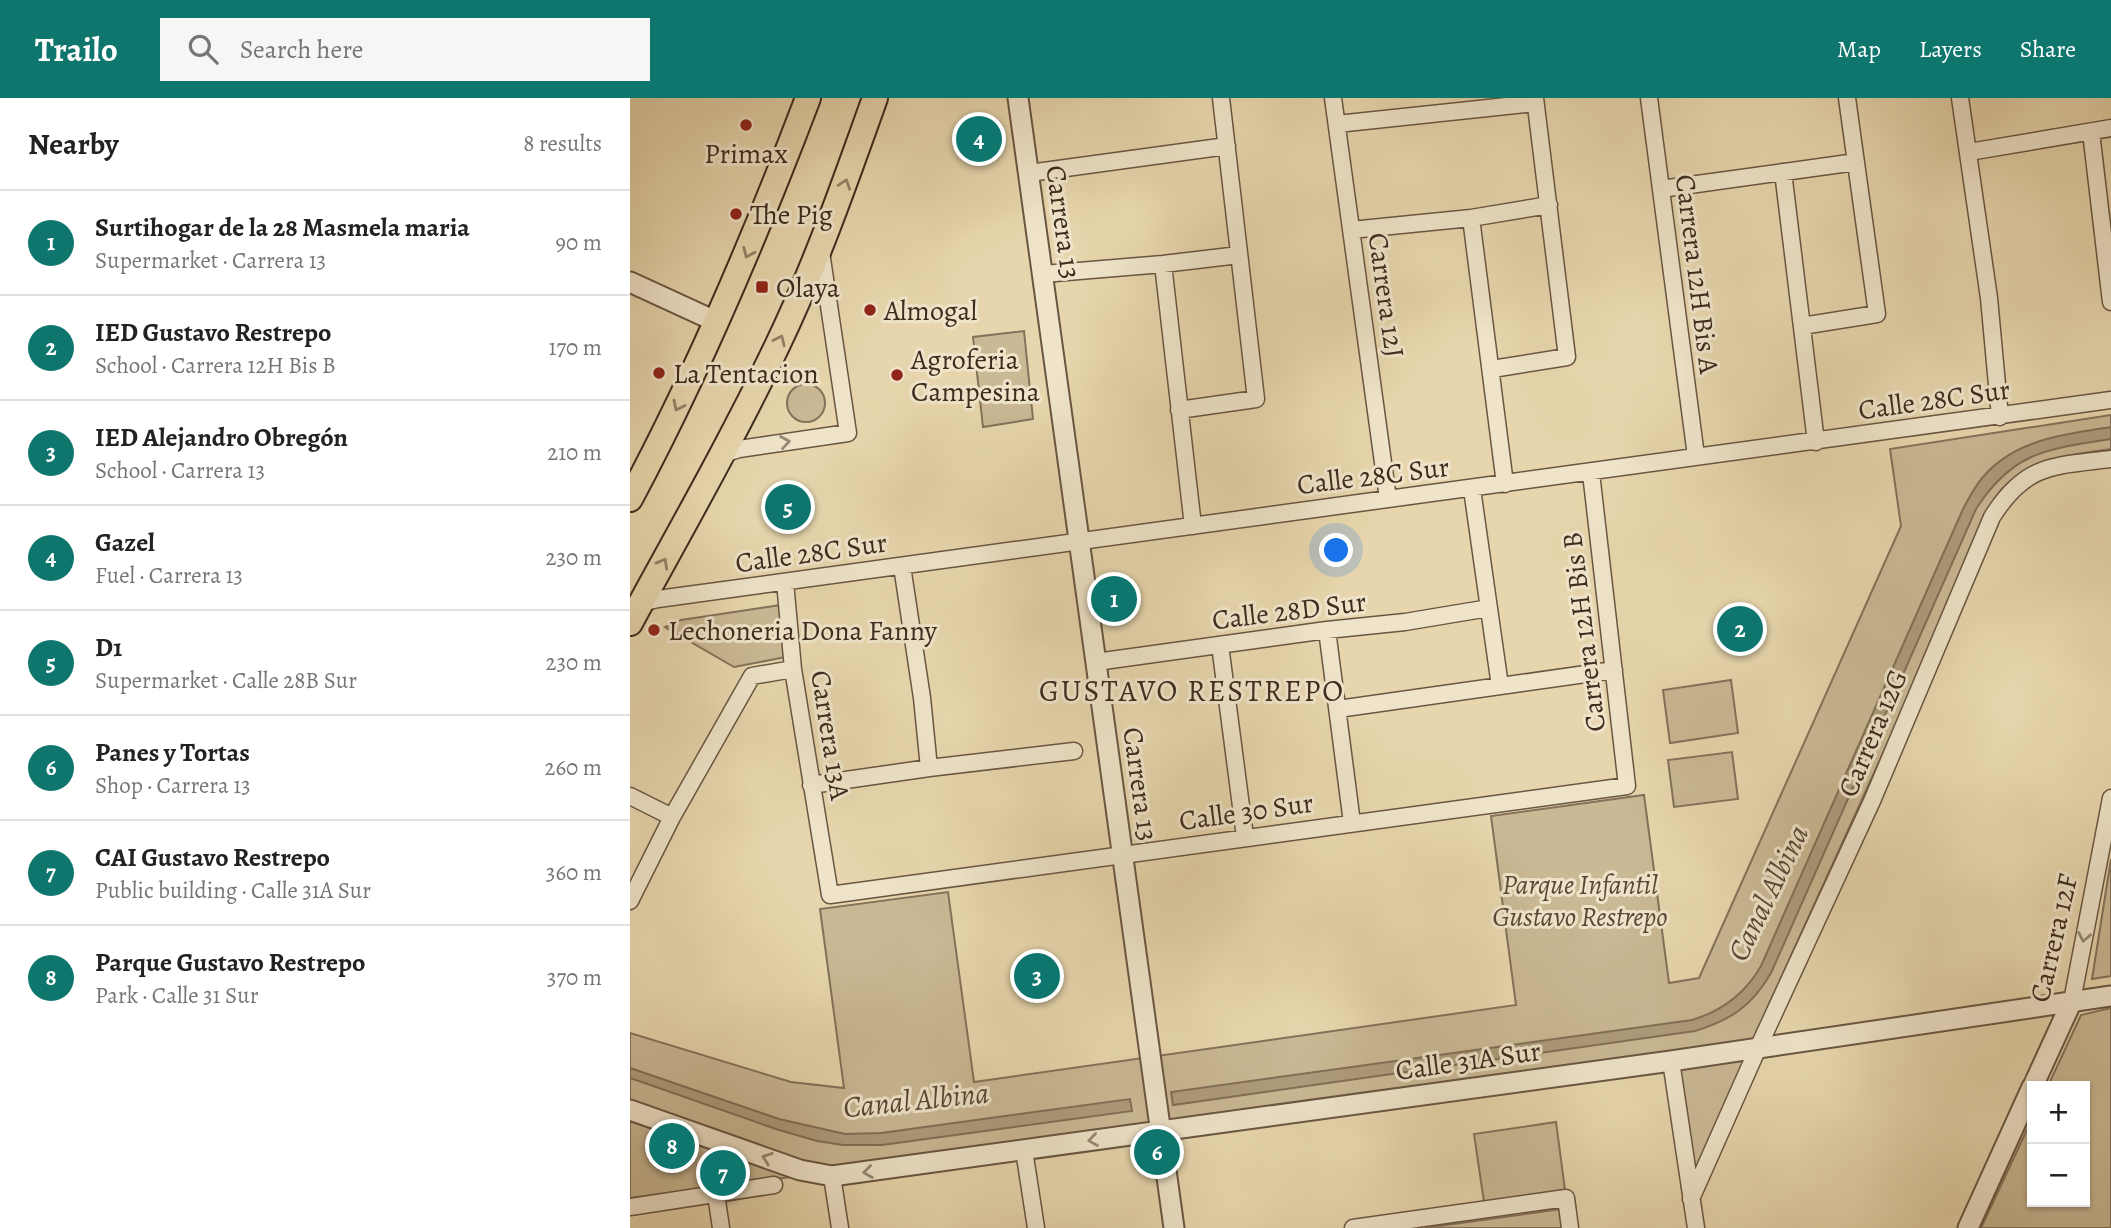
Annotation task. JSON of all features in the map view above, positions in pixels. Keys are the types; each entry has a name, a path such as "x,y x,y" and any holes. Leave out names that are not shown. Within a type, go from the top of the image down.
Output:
{"main road":[{"path":"630,499 681,401 749,251 808,98"},
{"path":"636,613 723,454 778,345 838,203 875,98"}],"street":[{"name":"Carrera 13","path":"1018,98 1174,1228"},
{"path":"1179,410 1256,399 1221,98"},
{"name":"Carrera 12J","path":"1333,98 1388,499"},
{"name":"Carrera 12H Bis A","path":"1649,98 1696,456"},
{"path":"1802,326 1877,314 1847,98"},
{"path":"1961,98 1989,298 2000,416"},
{"path":"1337,124 1535,100 1567,357 1492,369"},
{"path":"1969,152 2111,128"},
{"path":"2091,132 2111,302"},
{"path":"1029,173 1227,146"},
{"path":"1661,189 1856,162"},
{"path":"1783,172 1816,442"},
{"path":"1351,230 1471,218 1549,205"},
{"path":"1471,218 1505,484"},
{"path":"723,454 739,449 848,433 820,248"},
{"path":"1043,274 1239,255"},
{"path":"1163,264 1193,526"},
{"path":"630,282 717,322"},
{"name":"Calle 28C Sur","path":"636,613 658,599 2111,400"},
{"name":"Carrera 12G","path":"1691,1199 1872,801 1987,527 1999,506 2019,484 2041,470 2111,459"},
{"name":"Carrera 12H Bis B","path":"1591,473 1627,786"},
{"path":"1472,489 1500,686"},
{"path":"902,566 922,698 929,768"},
{"name":"Carrera 13A","path":"785,582 793,669 830,895"},
{"name":"Calle 28D Sur","path":"1096,662 1405,622 1489,608"},
{"path":"1327,630 1352,823"},
{"path":"1220,645 1245,837"},
{"path":"630,901 672,817 752,676 793,669"},
{"path":"1338,709 1614,670"},
{"path":"811,785 1074,751"},
{"name":"Calle 30 Sur","path":"830,895 1627,786"},
{"path":"630,796 672,817"},
{"name":"Carrera 12F","path":"2036,1081 2072,1001 2111,798"},
{"name":"Calle 31A Sur","path":"630,1110 800,1170 832,1176 1671,1061 2111,996"},
{"path":"1671,1061 1696,1228"},
{"name":"Carrera 12F","path":"1968,1228 2027,1100"},
{"path":"1024,1150 1036,1228"},
{"path":"832,1176 840,1228"},
{"path":"630,1207 774,1185"},
{"path":"716,1194 721,1228"},
{"path":"1353,1228 1407,1224 1566,1198 1570,1228"}],"green space":[{"path":"1024,331 1033,419 983,427 973,337"},
{"path":"806,384 820,389 825,403 820,417 806,422 792,417 787,403 792,389"},
{"name":"Parque Infantil Gustavo Restrepo","path":"2111,415 2111,449 2053,459 2026,470 2002,489 1986,512 1898,720 1695,1175 1678,1054 821,1168 630,1101 630,1033 791,1082 844,1088 820,909 948,892 974,1082 1516,1005 1491,816 1644,795 1669,983 1699,978 1901,526 1890,449"},
{"path":"781,605 786,657 734,667 665,627 681,620"},
{"path":"1731,680 1738,733 1670,743 1663,690"},
{"path":"1732,752 1738,799 1674,807 1668,760"},
{"path":"2111,859 2111,976 2092,979"},
{"path":"2111,1008 2111,1228 1981,1228 2027,1130 2027,1207 2090,1207 2090,1081 2050,1081 2081,1015"},
{"path":"630,1117 799,1176 630,1198"},
{"path":"1556,1122 1565,1190 1484,1202 1474,1134"},
{"path":"1561,1209 1564,1228 1425,1228"}],"shaded area":[{"path":"2111,427 2111,439 2050,450 2018,464 1990,490 1976,509 1771,973 1748,1003 1730,1017 1695,1031 1173,1105 1171,1092 1692,1020 1713,1012 1732,1000 1748,985 1761,966 1963,509 1975,488 1996,464 2026,446 2059,436"},
{"path":"630,1068 779,1119 845,1134 881,1133 1130,1099 1132,1111 882,1145 843,1145 817,1141 776,1129 630,1078"}],"place":[{"name":"Primax","path":"746,125"},
{"name":"Gazel","path":"979,139"},
{"name":"The Pig","path":"736,214"},
{"name":"Olaya","path":"762,287"},
{"name":"Almogal","path":"870,310"},
{"name":"La Tentacion","path":"659,373"},
{"name":"Agroferia Campesina","path":"897,375"},
{"name":"D1","path":"788,507"},
{"name":"Surtihogar de la 28 Masmela maria","path":"1114,599"},
{"name":"IED Gustavo Restrepo","path":"1740,629"},
{"name":"Lechoneria Dona Fanny","path":"654,630"},
{"name":"IED Alejandro Obregón","path":"1037,976"},
{"name":"Parque Gustavo Restrepo","path":"672,1146"},
{"name":"Panes y Tortas","path":"1157,1152"},
{"name":"CAI Gustavo Restrepo","path":"723,1173"}],"district":[{"name":"GUSTAVO RESTREPO","path":"1192,691"}],"water label":[{"name":"Canal Albina","path":"1768,893"},
{"name":"Canal Albina","path":"916,1100"}]}
